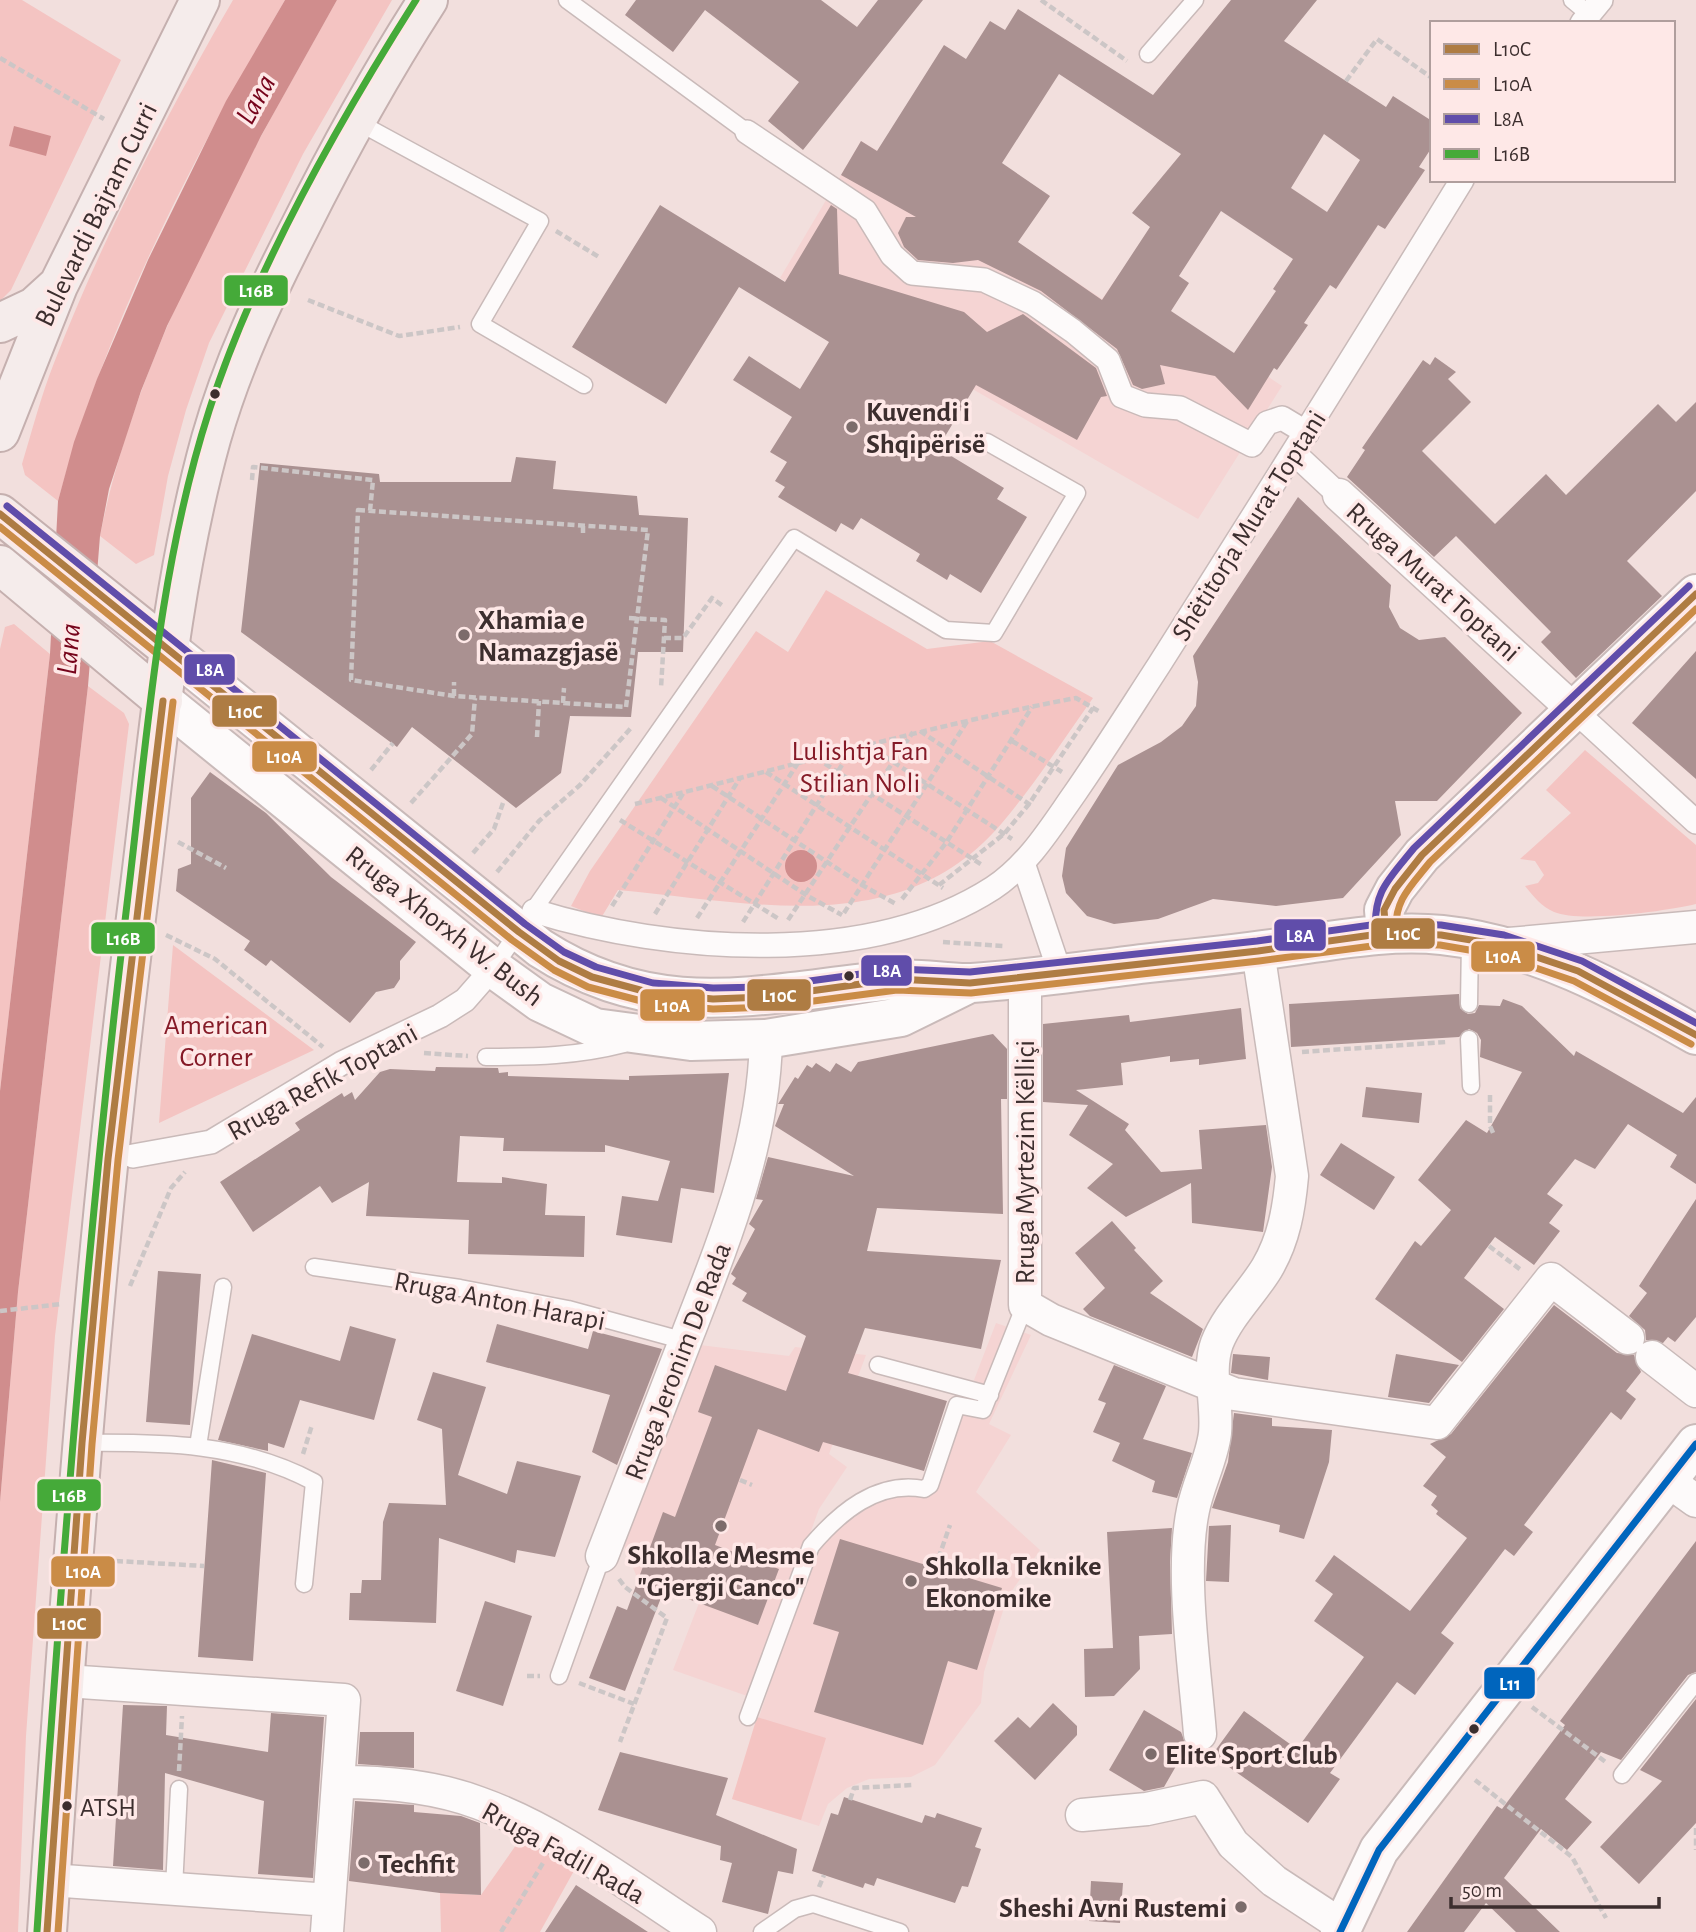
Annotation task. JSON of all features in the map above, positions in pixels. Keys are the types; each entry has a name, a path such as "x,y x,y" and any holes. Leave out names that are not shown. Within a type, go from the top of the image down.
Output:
{"main road":[{"name":"Bulevardi Bajram Curri","path":"0,432 58,286 200,0"},
{"path":"47,1932 82,1443 122,1032 163,701 192,521 225,399 260,308 356,121 428,0"},
{"path":"0,323 34,307 58,286"},
{"path":"4,517 170,650"},
{"path":"0,565 163,701"},
{"path":"1386,933 1384,911 1395,889 1422,855 1696,594"},
{"name":"Rruga Xhorxh W. Bush","path":"170,650 527,921 559,961 592,977 665,995 713,999 767,997 898,979 970,983 1258,951 1386,933 1485,942 1578,971 1696,1035"},
{"name":"Rruga Xhorxh W. Bush","path":"163,701 493,968 565,1016 595,1028 650,1037 710,1041 765,1039 901,1017 970,983"},
{"path":"1340,1928 1379,1850 1682,1491 1696,1444"}],"street":[{"path":"747,132 865,211 892,255 912,273 984,280 1043,310 1108,360 1122,396 1144,405 1180,408 1252,445 1267,423 1282,418 1307,433"},
{"name":"Shëtitorja Murat Toptani","path":"527,921 599,926 682,940 729,943 827,940 927,921 966,904 1005,879 1028,858 1121,724 1307,433 1461,182"},
{"name":"Rruga Murat Toptani","path":"1294,453 1574,710"},
{"path":"1574,710 1696,821"},
{"path":"1028,858 1043,975"},
{"path":"1485,942 1696,928"},
{"path":"1200,1734 1188,1558 1192,1510 1214,1437 1215,1387 1212,1365 1216,1345 1224,1328 1266,1269 1281,1240 1289,1209 1292,1176 1258,951"},
{"name":"Rruga Refik Toptani","path":"133,1156 211,1142 342,1063 416,1030 465,1000 493,968"},
{"name":"Rruga Myrtezim Këlliçi","path":"1043,975 1025,1305 1062,1325 1215,1387 1255,1399 1437,1423 1551,1279 1696,1391"},
{"name":"Rruga Jeronim De Rada","path":"602,1556 731,1221 754,1145 765,1075 765,1039"},
{"path":"66,1681 344,1700 327,1932"},
{"name":"Rruga Fadil Rada","path":"338,1782 383,1782 434,1790 480,1803 556,1841 700,1932"},
{"path":"1082,1815 1147,1809 1203,1797 1233,1844 1274,1881 1340,1928"},
{"path":"50,1880 330,1900"}],"lane":[{"path":"567,0 747,132"},
{"path":"1148,54 1195,0"},
{"path":"356,121 540,222 480,324 584,385"},
{"path":"493,968 794,538 946,630 994,633 1077,493 987,442"},
{"path":"1469,1004 1485,942"},
{"path":"486,1057 536,1057 592,1052 650,1037"},
{"path":"1469,1042 1471,1086"},
{"name":"Rruga Anton Harapi","path":"314,1267 460,1288 554,1307 685,1340"},
{"path":"198,1446 223,1287"},
{"path":"748,1717 811,1546 830,1524 866,1498 908,1486 924,1489 930,1485 957,1405 983,1410 1025,1305"},
{"path":"878,1365 990,1395"},
{"path":"82,1443 198,1446 262,1460 314,1482 304,1584"},
{"name":"Rruga Jeronim De Rada","path":"559,1676 602,1556"},
{"path":"1622,1775 1696,1682"},
{"path":"174,1888 179,1789"},
{"path":"762,1932 795,1909 813,1904 900,1932"}],"path":[{"path":"1041,0 1137,68 1148,54"},
{"path":"1346,82 1377,39 1430,77"},
{"path":"0,58 104,119"},
{"path":"579,245 599,257"},
{"path":"307,300 400,336 480,324"},
{"path":"252,480 253,467 373,480 370,511"},
{"path":"358,510 370,511 466,521 648,530 626,707 454,696 351,680 358,510"},
{"path":"583,525 583,533"},
{"path":"664,638 683,638 712,598 723,606 716,616"},
{"path":"629,618 665,620 661,692 668,683"},
{"path":"454,682 454,696"},
{"path":"563,703 564,688"},
{"path":"410,804 472,734 475,698"},
{"path":"604,811 916,731 1076,698 1121,724"},
{"path":"537,737 539,701"},
{"path":"875,933 946,843 1032,706"},
{"path":"939,885 1004,834 1029,804 1093,708"},
{"path":"494,876 539,821 580,785 639,719"},
{"path":"827,940 969,719"},
{"path":"604,811 786,923 892,762 916,731"},
{"path":"916,731 1055,821"},
{"path":"1012,741 1081,783"},
{"path":"370,771 393,743"},
{"path":"866,745 1004,834 1028,858"},
{"path":"729,943 853,748"},
{"path":"815,758 1005,879"},
{"path":"682,940 798,763"},
{"path":"765,771 924,874"},
{"path":"643,934 740,778"},
{"path":"712,785 862,885 897,904"},
{"path":"599,926 684,792"},
{"path":"661,798 806,895 842,915"},
{"path":"471,855 494,829 504,800"},
{"path":"173,840 202,853 226,869"},
{"path":"156,930 215,960 342,1063"},
{"path":"1274,1055 1469,1042"},
{"path":"376,1046 449,1056 486,1057"},
{"path":"1490,1113 1494,1135"},
{"path":"137,1274 171,1188"},
{"path":"1489,1246 1525,1273"},
{"path":"0,1311 66,1303"},
{"path":"305,1445 312,1425"},
{"path":"740,1480 752,1485"},
{"path":"935,1568 950,1525"},
{"path":"602,1556 625,1587 667,1618 620,1742"},
{"path":"116,1561 204,1566"},
{"path":"559,1676 634,1704"},
{"path":"179,1789 183,1689"},
{"path":"1532,1707 1622,1775"},
{"path":"1475,1780 1572,1857 1606,1918"},
{"path":"850,1800 854,1788 912,1785"},
{"path":"1696,1828 1696,1850"},
{"path":"501,1932 556,1841"}],"shaded area":[{"path":"861,141 912,171 1102,299 1118,276 1282,386 1198,519 780,278"},
{"name":"Shkolla Teknike Ekonomike","path":"996,1323 1031,1335 989,1424 1011,1435 976,1492 1040,1550 1007,1598 984,1672 981,1703 935,1765 911,1777 869,1779 847,1788 828,1804 819,1826 732,1799 815,1548 823,1539 875,1503 896,1496 930,1494"},
{"name":"Shkolla e Mesme \"Gjergji Canco\"","path":"700,1345 789,1356 795,1347 866,1355 829,1454 847,1467 819,1509 750,1697 673,1670 699,1603 638,1580 623,1543"}],"green space":[{"path":"0,0 22,0 121,60 11,290 0,301"},
{"path":"233,0 285,0 217,120 155,243 101,370 58,501 25,475 22,464 49,375 93,270 136,178"},
{"path":"337,0 392,0 303,154 209,343 186,410 168,476 154,555 136,564 100,536 117,466 140,396 197,260 266,127"},
{"name":"Lulishtja Fan Stilian Noli","path":"826,590 927,649 990,641 1093,698 1002,823 962,860 919,885 872,899 823,905 772,905 618,890 601,918 571,906 590,871 756,631 788,652"},
{"path":"14,624 50,654 0,1091 0,649 5,627"},
{"path":"88,686 124,713 129,724 55,1336 26,1736 18,1932 0,1932 0,1502 18,1292"},
{"path":"1585,750 1696,845 1696,904 1624,915 1566,915 1546,907 1525,886 1538,883 1544,875 1535,861 1520,859 1571,813 1546,790"},
{"name":"American Corner","path":"173,945 314,1050 159,1123"},
{"path":"757,1717 826,1738 801,1820 732,1799"},
{"path":"521,1838 575,1869 540,1932 441,1932 440,1893 481,1895"}],"water":[{"name":"Lana","path":"285,0 337,0 261,136 167,326 141,391 109,489 100,536 88,686 18,1292 0,1502 0,1091 50,654 58,501 74,442 97,379 148,260 226,101"},
{"path":"14,126 51,136 46,156 9,146"},
{"path":"801,850 812,855 817,866 812,877 801,882 790,877 785,866 790,855"}],"building":[{"path":"636,0 821,0 857,27 878,0 923,0 803,150 768,121 799,82 705,10 673,52 625,15"},
{"path":"1231,0 1317,0 1284,41 1386,107 1393,96 1430,120 1430,150 1419,167 1425,170 1385,229 1378,225 1336,289 1330,285 1304,323 1308,325 1277,370 1274,368 1248,410 1215,376 1160,365 1165,384 1142,389 1133,385 1117,349 1041,291 978,260 953,263 918,260 904,247 898,233 906,217 916,217 841,175 861,141 877,151 944,45 966,59 990,21 1005,30 1018,9 1153,95","holes":["1059,74 1181,154 1132,213 1150,227 1102,300 1018,242 1050,196 1002,163","1324,134 1360,160 1327,212 1291,188","1221,211 1293,259 1273,289 1276,291 1234,353 1171,311 1189,283 1179,276"]},
{"path":"660,205 785,282 831,205 837,209 839,274 964,312 987,332 1023,314 1096,368 1107,396 1101,397 1077,440 976,385 938,448 1004,488 997,499 1027,517 981,593 950,574 947,580 916,561 920,554 861,518 853,530 841,523 836,532 778,497 785,487 775,481 787,462 770,452 792,417 733,380 749,356 800,389 829,342 739,287 666,404 572,347"},
{"path":"1435,357 1456,372 1448,379 1471,402 1422,451 1495,524 1546,474 1566,495 1658,404 1676,422 1696,402 1696,491 1627,561 1662,596 1576,678 1541,642 1551,632 1456,536 1434,557 1347,477 1365,450 1362,448 1423,360 1430,365"},
{"name":"Xhamia e Namazgjasë","path":"516,457 556,461 553,489 637,496 639,515 688,518 683,652 638,652 631,717 570,716 561,773 516,808 412,727 397,747 241,632 260,463 379,474 380,482 511,482"},
{"path":"1298,497 1391,585 1389,607 1400,628 1419,640 1445,637 1522,713 1437,801 1395,801 1401,835 1343,898 1276,906 1213,899 1158,919 1114,924 1087,916 1066,893 1062,876 1066,848 1118,765 1161,742 1182,726 1196,706 1198,682 1193,656"},
{"path":"1696,651 1696,779 1632,723"},
{"path":"210,772 266,813 331,877 416,942 400,961 400,979 394,988 376,992 350,1023 271,960 266,966 244,950 250,941 176,891 178,869 191,864 191,798"},
{"path":"1459,994 1460,1008 1468,1014 1475,1013 1479,1005 1500,1006 1503,999 1522,1006 1574,1056 1576,1051 1683,1113 1696,1097 1696,1184 1670,1167 1677,1155 1628,1124 1595,1169 1575,1159 1547,1194 1563,1205 1549,1223 1560,1231 1534,1265 1495,1237 1464,1278 1504,1309 1462,1362 1375,1299 1415,1241 1421,1246 1451,1210 1418,1180 1466,1120 1487,1133 1522,1072 1480,1057 1481,1040 1477,1033 1469,1029 1459,1037 1291,1047 1289,1004"},
{"path":"1241,1008 1246,1059 1199,1065 1199,1059 1170,1062 1170,1056 1121,1063 1123,1085 1076,1090 1129,1124 1125,1130 1161,1172 1202,1169 1199,1130 1266,1125 1272,1167 1263,1232 1192,1223 1191,1183 1126,1217 1087,1188 1113,1164 1069,1135 1088,1105 1043,1102 1043,1024 1129,1015 1130,1022"},
{"path":"993,1034 1007,1049 1007,1099 1001,1099 1003,1214 877,1208 867,1251 1001,1260 981,1349 865,1328 848,1373 947,1401 924,1471 823,1442 819,1452 758,1429 715,1545 779,1569 758,1625 664,1590 625,1691 589,1678 617,1606 627,1610 663,1512 675,1517 712,1417 698,1412 715,1365 786,1391 806,1336 742,1301 747,1293 732,1284 736,1278 731,1274 755,1229 749,1224 763,1200 756,1199 768,1157 854,1176 775,1126 784,1104 778,1104 795,1077 798,1079 807,1065 812,1068 816,1063 830,1072 836,1063 851,1072 858,1062"},
{"path":"436,1067 498,1068 499,1073 508,1072 508,1076 629,1080 629,1076 729,1073 714,1193 681,1188 672,1243 616,1235 622,1196 658,1201 670,1161 605,1145 605,1152 503,1151 504,1138 460,1136 457,1182 502,1183 502,1177 547,1184 545,1215 585,1216 584,1257 468,1254 469,1220 366,1216 369,1182 332,1203 320,1186 253,1232 220,1182 300,1130 295,1123 342,1093 344,1097 352,1092 355,1100 380,1072 390,1069 435,1071"},
{"path":"1366,1087 1422,1093 1419,1123 1362,1117"},
{"path":"1341,1143 1395,1177 1374,1210 1320,1175"},
{"path":"1696,1199 1696,1317 1675,1342 1668,1337 1663,1343 1646,1340 1645,1330 1629,1316 1647,1293 1639,1286"},
{"path":"1112,1221 1163,1281 1150,1293 1203,1329 1192,1357 1090,1316 1083,1309 1105,1288 1075,1253"},
{"path":"158,1271 201,1274 190,1425 146,1422"},
{"path":"1554,1305 1617,1353 1634,1355 1641,1372 1626,1391 1636,1399 1621,1420 1611,1412 1524,1525 1533,1532 1514,1556 1505,1549 1441,1633 1454,1643 1415,1695 1397,1682 1330,1773 1340,1779 1308,1823 1212,1755 1244,1711 1297,1749 1364,1657 1314,1621 1333,1594 1315,1581 1334,1555 1410,1611 1467,1538 1436,1514 1438,1511 1431,1505 1437,1496 1423,1486 1446,1457 1430,1444 1451,1434"},
{"path":"497,1324 588,1349 593,1331 662,1349 617,1465 592,1452 610,1395 486,1362"},
{"path":"350,1326 396,1339 374,1420 300,1400 284,1448 268,1443 268,1451 218,1440 252,1334 340,1361"},
{"path":"1233,1354 1270,1357 1268,1380 1231,1373"},
{"path":"1396,1354 1459,1365 1429,1403 1388,1397"},
{"path":"1114,1365 1166,1386 1143,1439 1192,1453 1177,1498 1152,1492 1155,1481 1112,1461 1120,1443 1093,1432 1106,1403 1098,1400"},
{"path":"433,1372 486,1387 458,1475 507,1494 517,1461 581,1476 555,1557 517,1550 515,1563 439,1538 436,1623 349,1620 350,1593 361,1593 362,1580 381,1580 383,1522 389,1503 446,1505 442,1429 417,1420"},
{"path":"1234,1413 1272,1418 1272,1426 1332,1430 1329,1462 1304,1539 1279,1532 1280,1525 1212,1508 1228,1462"},
{"path":"212,1460 266,1473 253,1661 198,1657"},
{"path":"1231,1525 1229,1582 1206,1581 1209,1526"},
{"path":"1172,1528 1172,1634 1139,1636 1140,1669 1114,1696 1085,1697 1084,1649 1113,1648 1107,1532"},
{"path":"840,1539 1002,1588 977,1670 948,1661 923,1745 814,1712 839,1632 813,1624"},
{"path":"1696,1541 1696,1672 1688,1675 1621,1760 1601,1752 1565,1799 1592,1822 1567,1850 1541,1829 1504,1878 1560,1932 1516,1932 1486,1903 1464,1932 1407,1932 1497,1806 1502,1809 1565,1725 1560,1721"},
{"path":"485,1601 532,1616 503,1706 456,1691"},
{"path":"1696,1699 1696,1823 1639,1884 1600,1847 1662,1781 1640,1770"},
{"path":"1053,1703 1077,1726 1077,1735 1035,1780 994,1741 1018,1717 1030,1728"},
{"path":"123,1705 167,1706 166,1735 268,1752 271,1713 324,1717 313,1878 258,1874 264,1801 165,1773 163,1870 113,1866"},
{"name":"Elite Sport Club","path":"1144,1710 1181,1732 1187,1747 1164,1787 1144,1791 1109,1770"},
{"path":"360,1732 414,1732 414,1768 358,1764"},
{"path":"620,1752 728,1778 716,1815 797,1849 793,1874 778,1871 768,1914 722,1902 732,1863 720,1860 721,1846 598,1810"},
{"path":"844,1797 922,1823 925,1815 935,1818 937,1813 982,1828 975,1847 981,1849 968,1887 962,1886 955,1903 877,1878 874,1886 865,1883 863,1888 812,1871 831,1813 838,1815"},
{"path":"355,1801 414,1805 414,1812 461,1816 480,1823 481,1895 440,1893 349,1881"},
{"path":"1091,1881 1123,1883 1120,1923 1089,1921"},
{"path":"576,1885 648,1932 545,1932"}],"transit line":[{"name":"L16B","path":"37,1931 65,1545 99,1160 148,718 177,532 209,411 249,305 273,252 328,147 416,0"},
{"name":"L8A","path":"7,506 525,924 564,952 596,967 653,983 713,988 766,987 897,969 970,972 1257,941 1385,923 1441,925 1504,935 1582,961 1696,1023"},
{"name":"L10C","path":"0,514 519,932 559,961 592,977 651,993 713,999 767,997 897,979 970,983 1258,951 1386,933 1441,935 1501,945 1578,971 1696,1035"},
{"name":"L10A","path":"0,527 512,940 554,970 588,987 649,1003 713,1009 768,1007 897,990 971,993 1387,944 1440,945 1498,955 1574,981 1691,1044"},
{"name":"L8A","path":"1376,934 1377,907 1384,887 1414,848 1689,586"},
{"name":"L10C","path":"1386,933 1384,910 1395,889 1422,855 1696,594"},
{"name":"L10A","path":"1396,932 1401,902 1410,886 1430,862 1696,609"},
{"name":"L10C","path":"47,1932 82,1443 108,1159 163,701"},
{"name":"L10A","path":"58,1932 92,1444 118,1160 173,702"},
{"name":"L11","path":"1340,1932 1379,1850 1696,1444"}],"place":[{"name":"Kuvendi i Shqipërisë","path":"852,427"},
{"name":"Xhamia e Namazgjasë","path":"464,635"},
{"name":"Shkolla e Mesme \"Gjergji Canco\"","path":"721,1526"},
{"name":"Shkolla Teknike Ekonomike","path":"911,1581"},
{"name":"Elite Sport Club","path":"1151,1754"},
{"name":"ATSH","path":"67,1806"},
{"name":"Techfit","path":"364,1863"},
{"name":"Sheshi Avni Rustemi","path":"1241,1907"}]}
